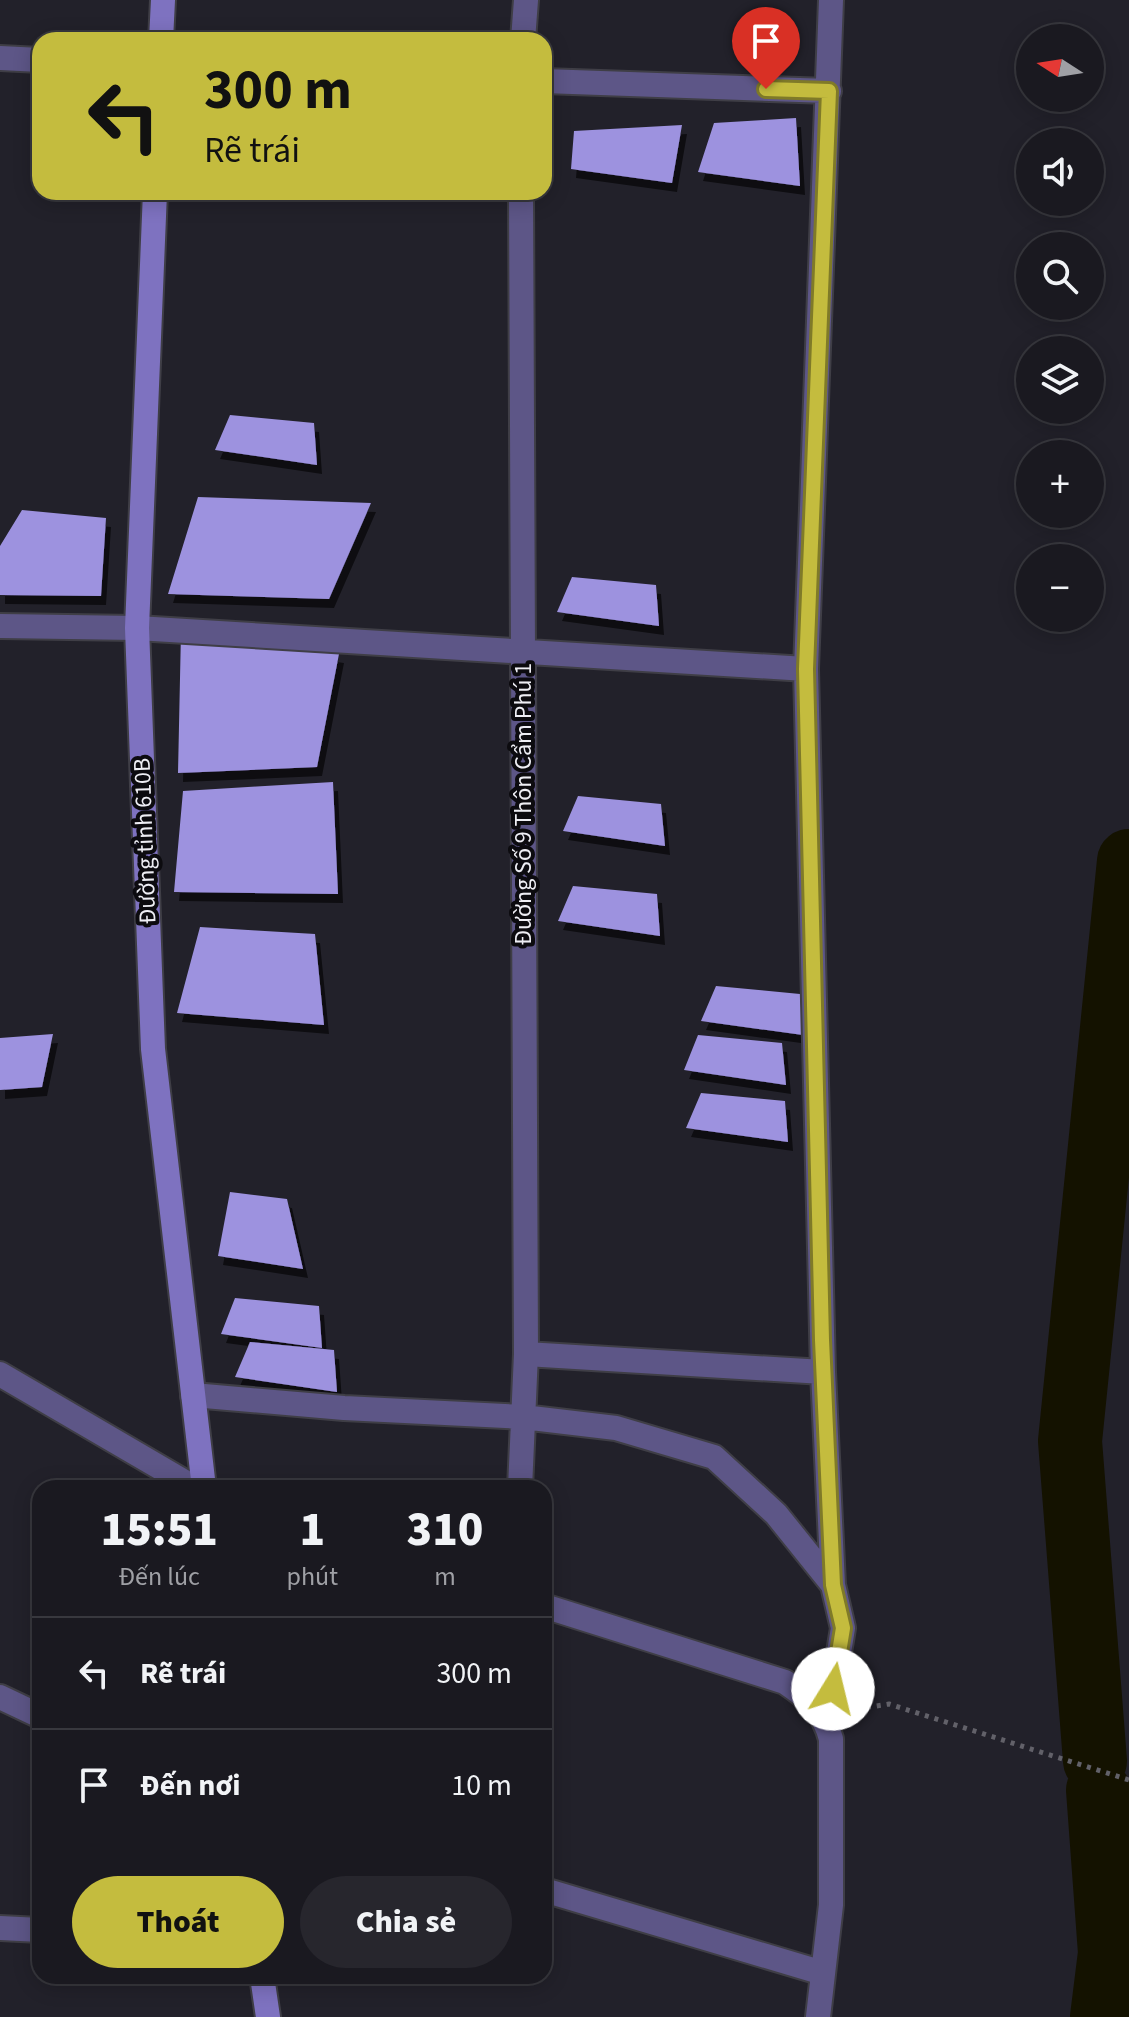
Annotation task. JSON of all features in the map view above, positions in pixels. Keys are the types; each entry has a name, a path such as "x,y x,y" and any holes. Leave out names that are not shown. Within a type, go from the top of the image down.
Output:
{"main road":[{"path":"161,32 163,0"},
{"name":"Đường tỉnh 610B","path":"155,200 137,628 153,1049 203,1480"},
{"path":"263,1984 268,2017"}],"street":[{"path":"524,32 526,0"},
{"path":"824,1715 833,1689 843,1628 833,1585 823,1372 806,669 831,0"},
{"path":"0,58 32,60"},
{"path":"552,81 829,91"},
{"name":"Đường Số 9 Thôn Cẩm Phú 1","path":"520,1480 526,1354 521,200"},
{"path":"0,626 137,628 806,669"},
{"path":"526,1354 823,1372"},
{"path":"0,1374 181,1480"},
{"path":"193,1395 344,1408 523,1417 616,1428 714,1457 776,1514 833,1585"},
{"path":"552,1609 785,1682 812,1700 824,1715 831,1739 831,1905 818,2017"},
{"path":"0,1697 32,1712"},
{"path":"552,1892 823,1973"},
{"path":"0,1928 32,1930"}],"path":[{"path":"824,1715 889,1704 1129,1780"}],"building":[{"path":"796,118 800,186 698,172 714,123"},
{"path":"682,125 672,183 571,169 574,131"},
{"path":"230,415 314,423 317,465 215,450"},
{"path":"198,497 371,503 329,599 168,594"},
{"path":"22,510 106,518 101,596 0,595 0,546"},
{"path":"572,577 656,585 659,626 557,612"},
{"path":"181,631 339,654 317,767 178,773"},
{"path":"333,782 338,894 174,892 183,791"},
{"path":"578,796 661,804 665,846 563,831"},
{"path":"573,886 657,894 660,936 558,921"},
{"path":"200,927 315,934 324,1025 177,1013"},
{"path":"716,986 800,994 803,1035 701,1021"},
{"path":"53,1034 42,1087 0,1090 0,1038"},
{"path":"698,1035 782,1043 786,1085 684,1070"},
{"path":"701,1093 785,1101 788,1142 686,1128"},
{"path":"230,1192 287,1199 303,1269 218,1256"},
{"path":"235,1298 319,1306 322,1348 221,1334"},
{"path":"250,1342 334,1350 337,1392 235,1377"}],"waterway":[{"path":"1095,1761 1070,1441 1129,861"},
{"path":"1098,1790 1110,1953 1102,2017"}],"route":[{"path":"766,89 829,91 806,669 822,1340 833,1585 843,1628 833,1689"}]}
